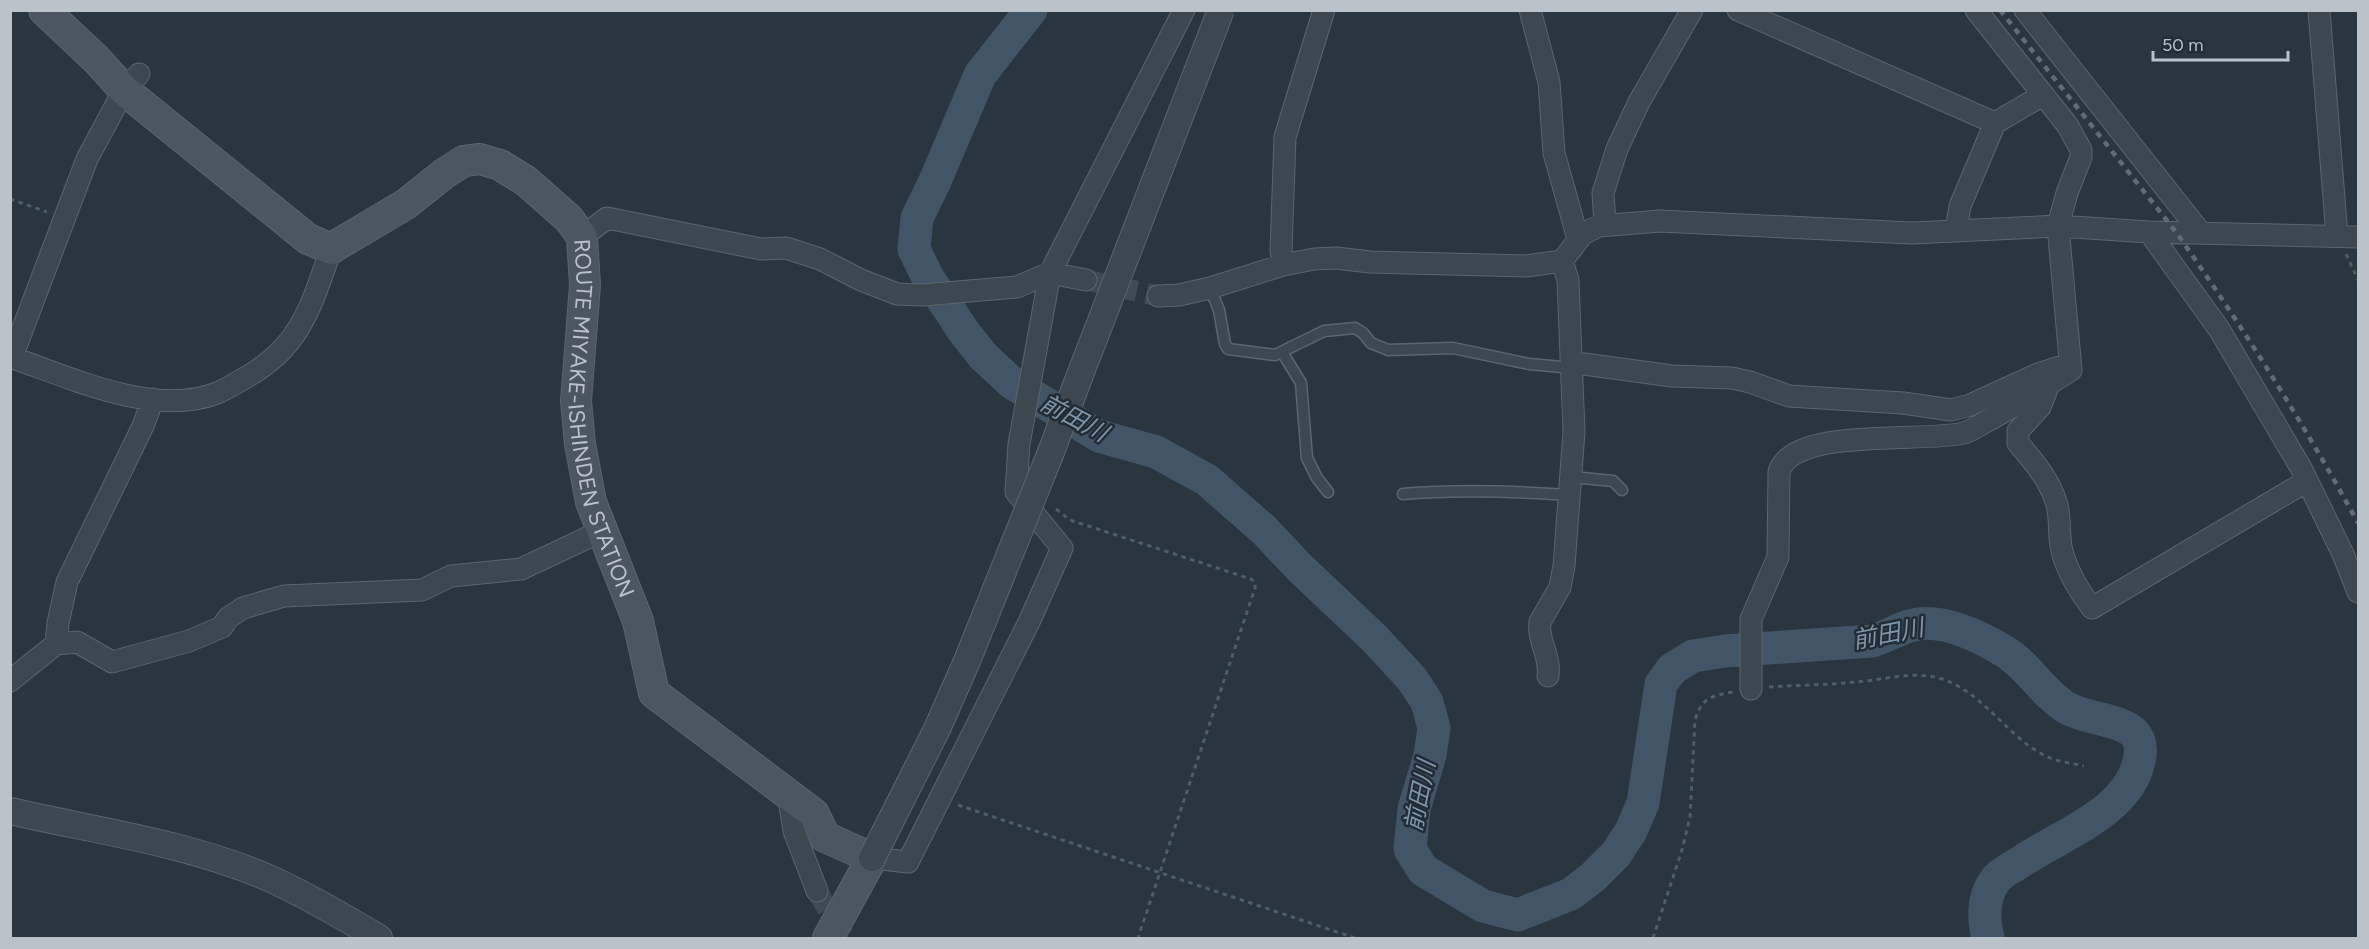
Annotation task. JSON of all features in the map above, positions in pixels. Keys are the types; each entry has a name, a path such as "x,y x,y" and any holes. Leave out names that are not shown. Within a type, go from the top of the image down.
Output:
{"main road":[{"path":"44,10 97,60 131,82 308,239 331,249"},
{"name":"ROUTE MIYAKE-ISHINDEN STATION","path":"331,249 406,204 464,161 480,159 500,165 521,177 569,219 582,237 585,285 576,401 580,444 591,502 604,530 638,621 654,693 814,814 825,837 872,858"},
{"path":"828,939 872,858"}],"street":[{"path":"1184,10 1050,273 1019,444 1016,492 1062,548 1016,649 908,862 872,858 937,729 967,661 1051,452 1221,10"},
{"path":"1283,265 1281,251 1285,137 1324,10"},
{"path":"1530,10 1549,82 1554,153 1578,240"},
{"path":"1605,225 1603,193 1617,149 1639,102 1692,10"},
{"path":"1738,10 1995,123"},
{"path":"1751,680 1750,619 1778,557 1779,472 1781,465 1787,459 1801,451 1824,444 1864,437 1935,437 1966,432 2072,370 2058,226 2067,193 2081,157 2081,150 2068,126 1976,10"},
{"path":"2025,10 2200,233"},
{"path":"2319,10 2337,236"},
{"path":"131,82 87,159 11,357 102,388 153,399 182,399 217,393 254,373 272,359 298,330 331,249"},
{"path":"1956,230 1960,206 1995,123 2043,95"},
{"path":"582,237 607,218 761,249 786,248 820,259 861,280 897,294 922,295 997,289 1017,286 1050,273 1086,280"},
{"path":"1158,296 1179,295 1210,288 1283,265 1336,258 1370,262 1526,266 1562,261 1583,234 1605,225 1660,221 1912,233 2058,226 2150,232 2358,237"},
{"path":"2150,232 2219,329 2301,468 2343,554 2358,592"},
{"path":"1548,676 1549,657 1539,628 1560,587 1571,486 1573,367 1568,280 1562,261"},
{"path":"1573,367 1584,364 1672,376 1731,378 1750,382 1789,396 1903,403 1951,410 1970,405 2038,374 2071,363"},
{"path":"2049,384 2040,407 2018,431 2018,442 2042,471 2052,492 2059,515 2061,550 2085,600 2092,609 2307,481"},
{"path":"56,644 58,622 67,582 143,426 153,399"},
{"path":"10,681 56,644 77,642 112,662 189,641 222,627 228,618 243,608 284,596 422,590 452,576 521,569 604,530"},
{"path":"788,793 794,831 817,891"},
{"path":"10,811 213,858 270,879 348,919 379,939"}],"lane":[{"path":"1210,288 1219,310 1224,344 1228,349 1267,355 1282,352 1324,331 1355,328 1363,333 1371,343 1388,350 1453,348 1529,364 1573,367"},
{"path":"1282,352 1301,383 1307,458 1317,478 1328,492"},
{"path":"1403,494 1442,490 1571,486 1613,481 1622,490"}],"path":[{"path":"10,199 65,219"},
{"path":"1053,508 1062,512 1070,520 1255,582 1255,588 1138,939"},
{"path":"1653,939 1682,850 1690,817 1695,720 1699,707 1709,698 1751,680 1854,683 1914,675 1941,679 1973,696 2028,744 2049,758 2084,766"},
{"path":"939,799 1355,939"}],"waterway":[{"name":"前田川","path":"1031,10 980,75 917,218 914,249 927,276 964,332 983,356 1012,383 1099,436 1156,452 1207,480 1264,530 1300,568 1374,638 1412,679 1427,702 1434,728 1430,755 1414,809 1410,849 1423,870 1483,906 1518,915 1571,894 1593,877 1616,854 1631,831 1643,803 1661,684 1672,669 1693,656 1725,651 1872,641 1909,626 1933,624 1959,629 2004,651 2021,664 2058,702 2075,712 2113,722 2129,729 2135,734 2140,744 2135,775 2124,792 2110,806 2092,820 1997,878 1986,900 1985,923 1988,938"}],"tunnel":[{"path":"1086,280 1158,296"},
{"path":"817,891 845,938"}],"railway":[{"path":"2000,10 2176,232 2271,375 2358,523"}]}
